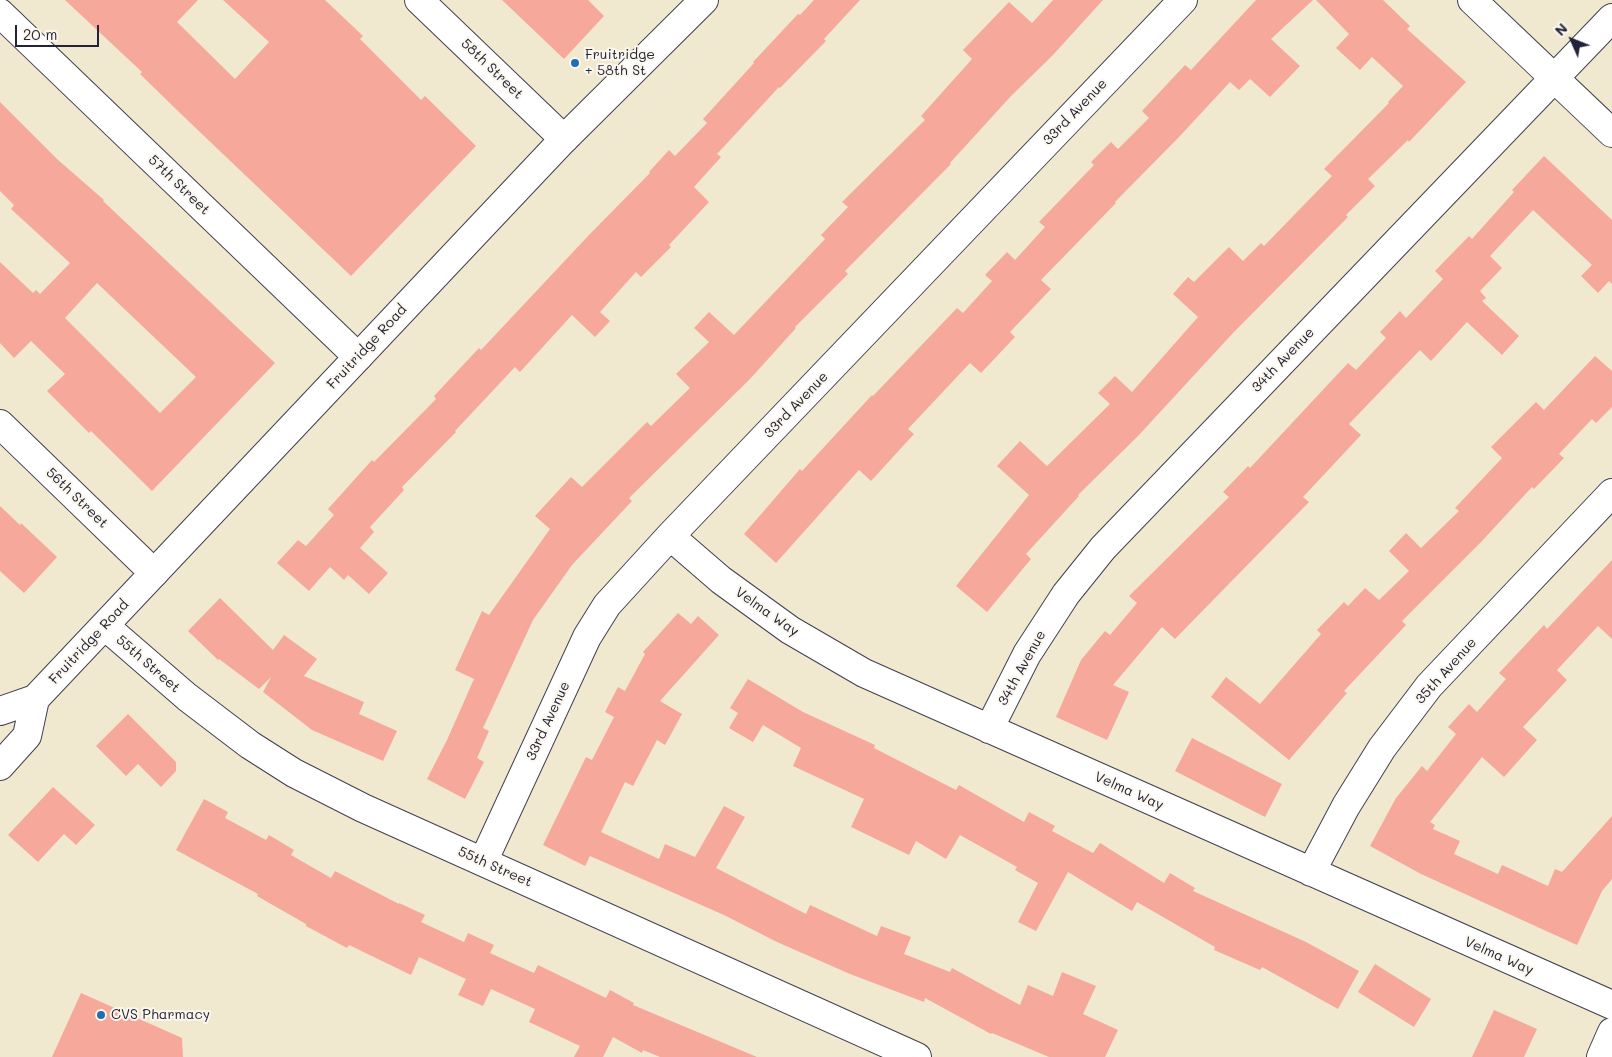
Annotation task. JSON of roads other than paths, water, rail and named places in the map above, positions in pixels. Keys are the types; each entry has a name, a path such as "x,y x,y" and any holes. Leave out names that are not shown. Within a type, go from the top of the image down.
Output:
{"street":[{"name":"58th Street","path":"419,0 564,139"},
{"name":"Fruitridge Road","path":"0,711 35,699 564,139 704,0"},
{"name":"33rd Avenue","path":"483,862 587,638 607,605 670,536 1183,0"},
{"path":"1472,0 1612,133"},
{"name":"57th Street","path":"0,13 358,357"},
{"name":"34th Avenue","path":"989,729 1027,654 1066,594 1103,548 1612,18"},
{"name":"56th Street","path":"0,424 154,573"},
{"name":"35th Avenue","path":"1311,872 1346,806 1382,748 1429,686 1612,493"},
{"name":"Velma Way","path":"670,536 721,580 790,630 864,673 1612,1005"},
{"name":"55th Street","path":"105,626 187,697 250,745 294,773 363,808 917,1057"},
{"path":"0,766 27,736 35,699"},
{"path":"1601,1057 1612,1032"}],"place":[{"name":"Fruitridge + 58th St","path":"575,63"},
{"name":"CVS Pharmacy","path":"101,1015"}]}
